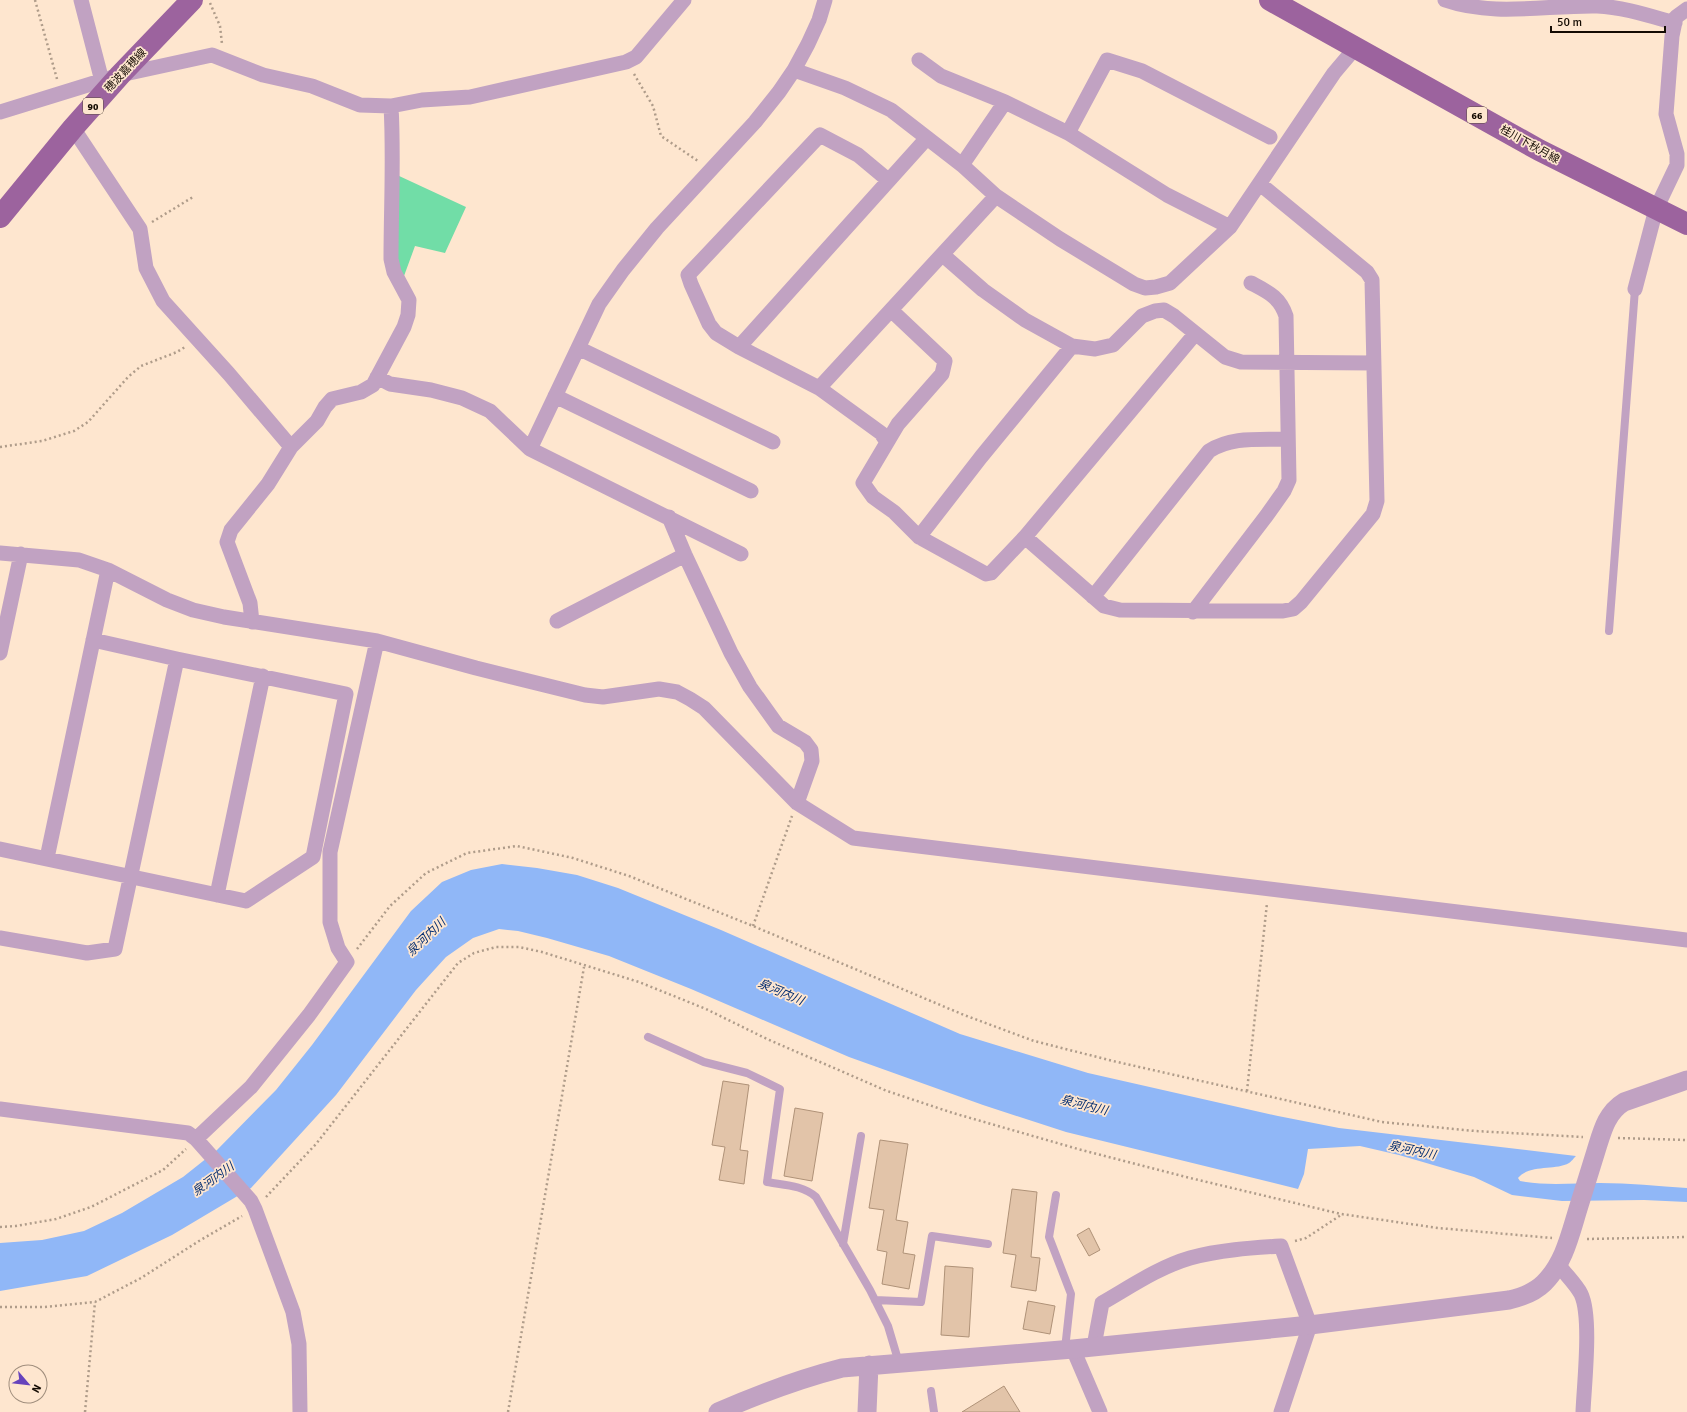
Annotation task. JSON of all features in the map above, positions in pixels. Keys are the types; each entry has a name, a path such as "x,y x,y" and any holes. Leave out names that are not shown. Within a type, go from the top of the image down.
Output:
{"main road":[{"name":"穂波嘉穂線","path":"0,217 73,128 111,78 192,0"},
{"name":"桂川下秋月線","path":"1270,0 1356,46 1539,150 1687,224"}],"street":[{"path":"81,0 111,78"},
{"path":"0,112 111,78 200,57 212,56 263,75 312,86 360,105 391,106 422,100 470,97 626,62 636,57 684,0"},
{"path":"530,449 599,304 623,270 657,228 755,122 779,92 794,70 819,20 825,0"},
{"path":"1445,0 1491,9 1598,6 1639,13 1675,23"},
{"path":"1634,289 1656,209 1677,165 1677,154 1666,114 1672,36 1676,17 1687,9"},
{"path":"794,70 845,88 891,110 962,165 996,196 1060,239 1134,284 1145,288 1170,283 1230,227 1334,73 1356,46"},
{"path":"919,60 941,76 1004,102 1068,133 1167,195 1230,227"},
{"path":"1068,133 1107,60 1142,71 1270,137"},
{"path":"962,165 1004,102"},
{"path":"252,622 250,603 227,542 231,530 268,484 291,447 317,421 325,407 332,399 362,392 373,385 404,327 408,315 409,300 394,272 391,259 391,179 394,147 391,106"},
{"path":"73,128 140,229 146,268 163,301 229,374 291,447"},
{"path":"887,442 881,433 819,388 739,347 716,333 709,324 688,275 820,135 858,155 888,180"},
{"path":"739,347 927,138"},
{"path":"1025,537 1104,606 1120,610 1193,612 1283,611 1293,609 1301,602 1365,526 1373,514 1377,501 1372,280 1367,272 1260,184"},
{"path":"819,388 996,196"},
{"path":"943,255 983,290 1025,320 1072,346 1095,349 1114,346 1142,316 1155,311 1164,310 1174,316 1225,357 1241,362 1286,364 1374,363"},
{"path":"1193,612 1284,491 1289,480 1287,439 1286,316 1283,306 1276,298 1251,283"},
{"path":"892,310 945,361 942,374 898,424 884,450 863,483 873,497 894,512 918,537 986,574 992,573 1025,537 1196,334"},
{"path":"918,537 1072,346"},
{"path":"578,348 773,442"},
{"path":"377,377 390,384 430,390 462,398 490,411 530,449 741,554"},
{"path":"555,396 751,491"},
{"path":"1093,597 1209,451 1218,445 1231,440 1287,439"},
{"path":"669,518 731,653 750,687 778,726 805,742 811,750 812,761 797,803"},
{"path":"0,553 79,560 108,570 167,600 193,610 252,622 377,642 585,695 603,697 659,689 677,692 704,708 797,803 854,838 1687,940"},
{"path":"0,653 21,554"},
{"path":"557,621 685,555"},
{"path":"47,858 108,570"},
{"path":"0,849 246,901 313,857 346,694 178,660 93,640"},
{"path":"199,1142 251,1087 309,1015 347,962 338,948 330,922 330,852 377,642"},
{"path":"0,938 87,953 115,950 178,660"},
{"path":"217,895 263,676"},
{"path":"718,1412 757,1395 808,1376 842,1368 1069,1349 1310,1325 1509,1300 1533,1292 1544,1283 1558,1264 1570,1236 1607,1118 1615,1108 1624,1102 1687,1080"},
{"path":"0,1109 188,1133 199,1142 253,1205 292,1312 299,1344 300,1412"},
{"path":"1094,1346 1102,1303 1152,1274 1189,1258 1234,1249 1281,1246 1310,1325 1281,1412"},
{"path":"1558,1264 1581,1294 1586,1311 1583,1412"},
{"path":"1069,1349 1100,1412"},
{"path":"867,1412 869,1365"}],"lane":[{"path":"1608,631 1634,289"},
{"path":"648,1037 704,1062 747,1073 780,1089 767,1182 810,1191 816,1197 875,1300 888,1326 899,1363"},
{"path":"843,1244 861,1136"},
{"path":"1056,1195 1049,1237 1071,1294 1069,1349"},
{"path":"875,1300 921,1302 932,1236 988,1244"},
{"path":"931,1391 934,1412"}],"path":[{"path":"36,0 61,94"},
{"path":"209,0 220,26 224,60"},
{"path":"626,62 653,106 661,136 710,170"},
{"path":"140,229 192,196"},
{"path":"0,447 42,441 74,430 88,422 128,377 141,366 177,352 196,337"},
{"path":"753,926 797,803"},
{"path":"347,962 390,906 426,873 467,854 517,846 573,858 629,876 753,926 964,1015 1034,1041 1113,1062 1382,1122 1599,1141 1687,1140"},
{"path":"1248,1091 1268,888"},
{"path":"0,1307 44,1307 95,1302 141,1278 253,1205 316,1144 458,963 474,953 496,947 519,947 542,952 584,967 639,982 693,1004 767,1039 887,1092 946,1111 1071,1147 1178,1175 1341,1214 1438,1228 1570,1236 1687,1237"},
{"path":"508,1412 584,967"},
{"path":"0,1226 16,1226 56,1219 91,1206 163,1170 199,1142"},
{"path":"1281,1246 1306,1238 1341,1214"},
{"path":"85,1412 95,1302"}],"green space":[{"path":"397,175 466,207 445,253 415,246 404,276 398,267"}],"water":[{"name":"泉河内川","path":"502,864 577,875 618,888 721,930 960,1034 1088,1073 1278,1116 1339,1128 1576,1156 1570,1162 1563,1165 1535,1169 1518,1178 1520,1181 1530,1183 1611,1183 1687,1188 1687,1202 1644,1200 1562,1201 1512,1195 1474,1177 1399,1155 1360,1146 1308,1149 1304,1174 1298,1189 1066,1132 983,1105 849,1057 691,989 609,956 547,938 518,931 499,929 473,938 446,957 416,990 336,1095 251,1188 172,1235 87,1276 0,1291 0,1243 42,1240 84,1231 122,1213 183,1177 217,1150 276,1090 312,1045 411,911 442,882 471,870"}],"building":[{"path":"723,1081 749,1085 740,1150 748,1151 744,1184 719,1180 725,1147 712,1145"},
{"path":"795,1108 823,1113 812,1181 784,1176"},
{"path":"880,1140 908,1144 896,1220 908,1222 903,1253 915,1255 909,1289 882,1284 887,1252 877,1250 884,1210 869,1208"},
{"path":"1012,1189 1037,1192 1031,1257 1040,1258 1036,1291 1011,1287 1016,1255 1003,1253"},
{"path":"1089,1228 1100,1250 1089,1256 1077,1235"},
{"path":"945,1266 973,1268 969,1337 941,1335"},
{"path":"1028,1301 1055,1306 1050,1334 1023,1329"},
{"path":"1004,1386 1020,1412 962,1412"}]}
